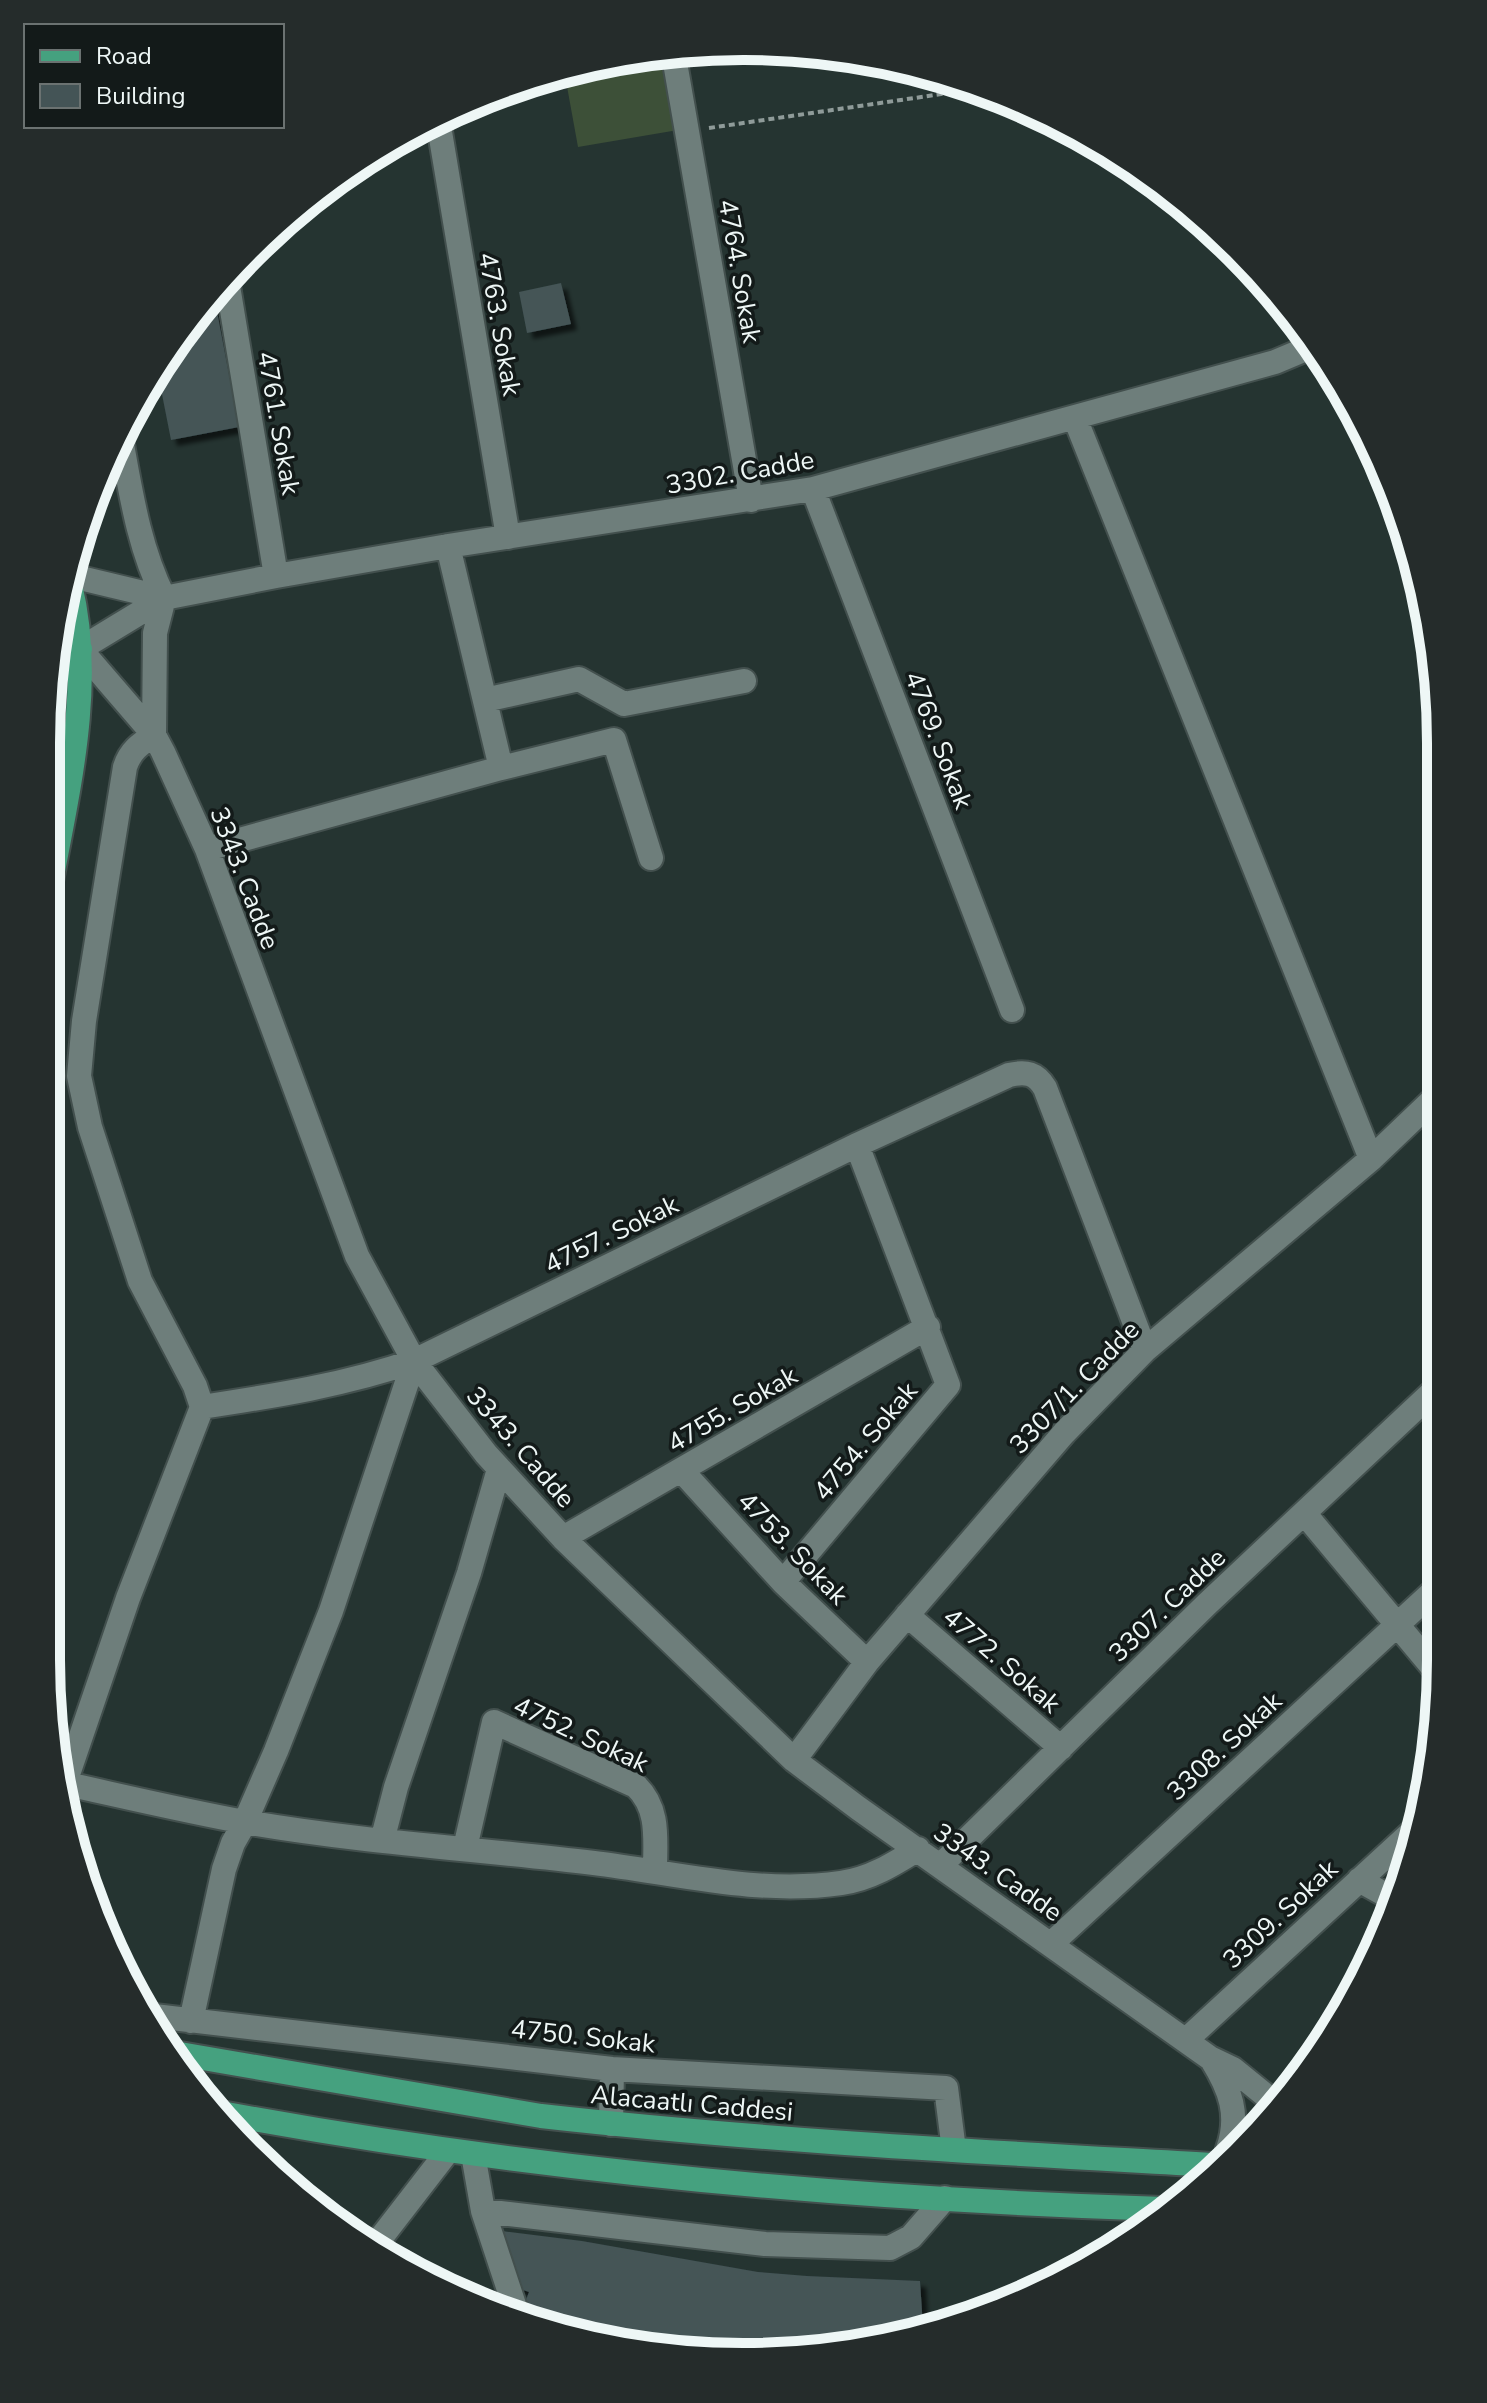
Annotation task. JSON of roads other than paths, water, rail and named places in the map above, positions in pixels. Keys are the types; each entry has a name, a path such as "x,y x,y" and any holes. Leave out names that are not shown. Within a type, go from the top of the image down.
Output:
{"main road":[{"path":"60,825 80,700 80,649 74,608"},
{"path":"66,651 80,649"},
{"name":"Alacaatlı Caddesi","path":"186,2055 541,2116 611,2124 777,2140 1203,2165"},
{"path":"235,2116 448,2151 690,2181 945,2198 1141,2215"}],"street":[{"name":"4764. Sokak","path":"675,64 751,500"},
{"name":"4763. Sokak","path":"440,131 508,537"},
{"name":"4761. Sokak","path":"229,294 276,576"},
{"name":"3302. Cadde","path":"80,649 164,598 448,546 813,489 1275,362 1302,350"},
{"path":"1075,418 1371,1159"},
{"path":"70,1771 128,1598 202,1407 195,1386 140,1281 90,1127 79,1076 84,1021 125,767 128,756 137,745 154,735 155,633 164,598 153,577 140,537 124,455"},
{"name":"4769. Sokak","path":"813,489 1012,1010"},
{"path":"448,546 501,768"},
{"name":"3302. Cadde","path":"80,578 164,598"},
{"name":"3343. Cadde","path":"80,649 154,735 207,849 357,1256 414,1361 499,1469 563,1538 794,1760 1210,2058 1233,2069 1268,2097"},
{"path":"485,700 579,679 624,704 744,681"},
{"path":"207,849 614,740 651,858"},
{"name":"4757. Sokak","path":"202,1407 305,1391 381,1373 414,1361 857,1145 1022,1071 1040,1079 1045,1088 1145,1350"},
{"name":"3307/1. Cadde","path":"794,1760 867,1662 1064,1433 1145,1350 1371,1159 1427,1106"},
{"name":"4754. Sokak","path":"783,1582 948,1385 857,1145"},
{"name":"4755. Sokak","path":"563,1538 928,1327"},
{"path":"191,2021 224,1869 276,1751 331,1611 414,1361"},
{"name":"3307. Cadde","path":"941,1865 1207,1604 1427,1397"},
{"path":"382,1841 396,1787 469,1573 499,1469"},
{"name":"4753. Sokak","path":"682,1471 783,1582 867,1662"},
{"path":"1304,1513 1427,1660"},
{"name":"3308. Sokak","path":"1051,1944 1427,1597"},
{"name":"4772. Sokak","path":"907,1615 1061,1748"},
{"name":"4752. Sokak","path":"465,1848 494,1722 636,1786 651,1805 655,1871"},
{"path":"71,1783 245,1822 382,1841 655,1871 737,1885 788,1887 842,1883 873,1875 918,1849"},
{"name":"3309. Sokak","path":"1186,2040 1403,1840"},
{"path":"1359,1880 1385,1894"},
{"name":"4750. Sokak","path":"162,2017 612,2069 946,2088 954,2150"},
{"name":"3343. Cadde","path":"1210,2058 1231,2095 1231,2139"},
{"path":"611,2124 612,2069"},
{"path":"381,2238 448,2151"},
{"path":"473,2154 483,2211 513,2303"},
{"path":"483,2211 751,2242 890,2248 911,2237 945,2198"}]}
